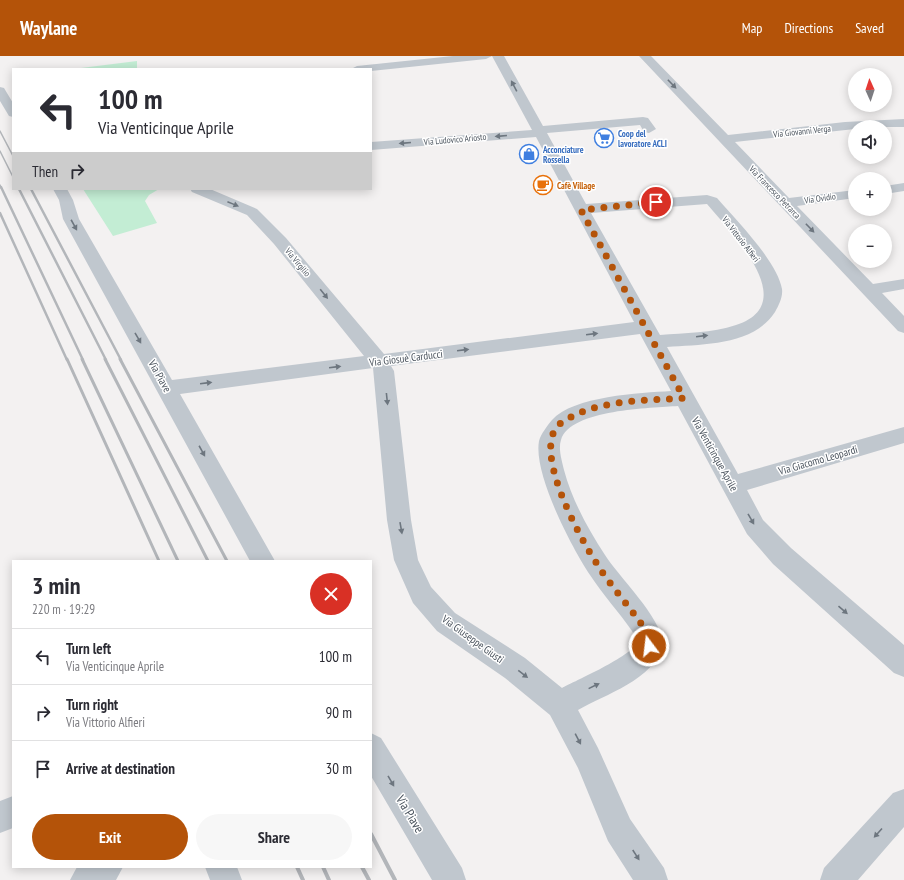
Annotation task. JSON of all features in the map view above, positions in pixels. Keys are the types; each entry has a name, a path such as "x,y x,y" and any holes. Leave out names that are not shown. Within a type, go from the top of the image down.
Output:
{"street":[{"path":"367,68 486,56"},
{"name":"Via Venticinque Aprile","path":"498,56 755,527 782,556 904,663"},
{"name":"Via Francesco Petrarca","path":"645,56 904,327"},
{"path":"0,91 12,111"},
{"name":"Via Ludovico Ariosto","path":"372,146 643,121 649,129"},
{"name":"Via Giovanni Verga","path":"724,139 845,126 904,123"},
{"path":"892,189 904,187"},
{"name":"Via Piave","path":"61,190 66,200 71,220 167,388 262,560"},
{"name":"Via Virgilio","path":"199,190 252,212 280,241 379,361"},
{"name":"Via Ovidio","path":"785,203 848,195"},
{"name":"Via Vittorio Alfieri","path":"581,210 707,199 712,202 754,253 767,274 773,289 771,302 764,313 747,328 731,333 649,335"},
{"path":"869,290 904,284"},
{"name":"Via Giosuè Carducci","path":"167,388 379,361 649,335"},
{"name":"Via Giuseppe Giusti","path":"379,361 384,371 399,520 406,560 422,595 446,622 515,668 560,704 588,758 619,830 652,880"},
{"path":"560,704 615,676 642,657 649,646 648,634 597,564 570,514 557,484 550,454 550,438 560,424 581,412 608,405 684,398"},
{"name":"Via Giacomo Leopardi","path":"732,485 904,435"},
{"name":"Via Piave","path":"372,750 450,880"},
{"path":"836,880 904,804"},
{"path":"0,817 12,812"},
{"path":"86,880 105,868"},
{"path":"221,868 226,880"}],"green space":[{"path":"137,61 137,68 81,68"},
{"path":"84,190 157,190 149,195 145,201 157,223 113,236"}],"railway":[{"path":"0,131 12,154"},
{"path":"0,151 12,175"},
{"path":"1,187 83,360"},
{"path":"20,190 106,360"},
{"path":"32,190 121,360"},
{"path":"0,213 67,360"},
{"path":"67,359 159,560"},
{"path":"82,359 178,560"},
{"path":"105,359 207,560"},
{"path":"120,359 226,560"},
{"path":"372,836 395,880"},
{"path":"297,868 303,880"},
{"path":"323,868 329,880"},
{"path":"363,868 369,880"}],"place":[{"name":"Coop del lavoratore ACLI","path":"604,138"},
{"name":"Acconciature Rossella","path":"529,154"},
{"name":"Cafè Village","path":"543,185"}],"route":[{"path":"649,646 648,634 641,622 597,564 570,514 557,484 550,454 550,438 560,424 581,412 608,405 684,398 581,210 656,202"}]}
